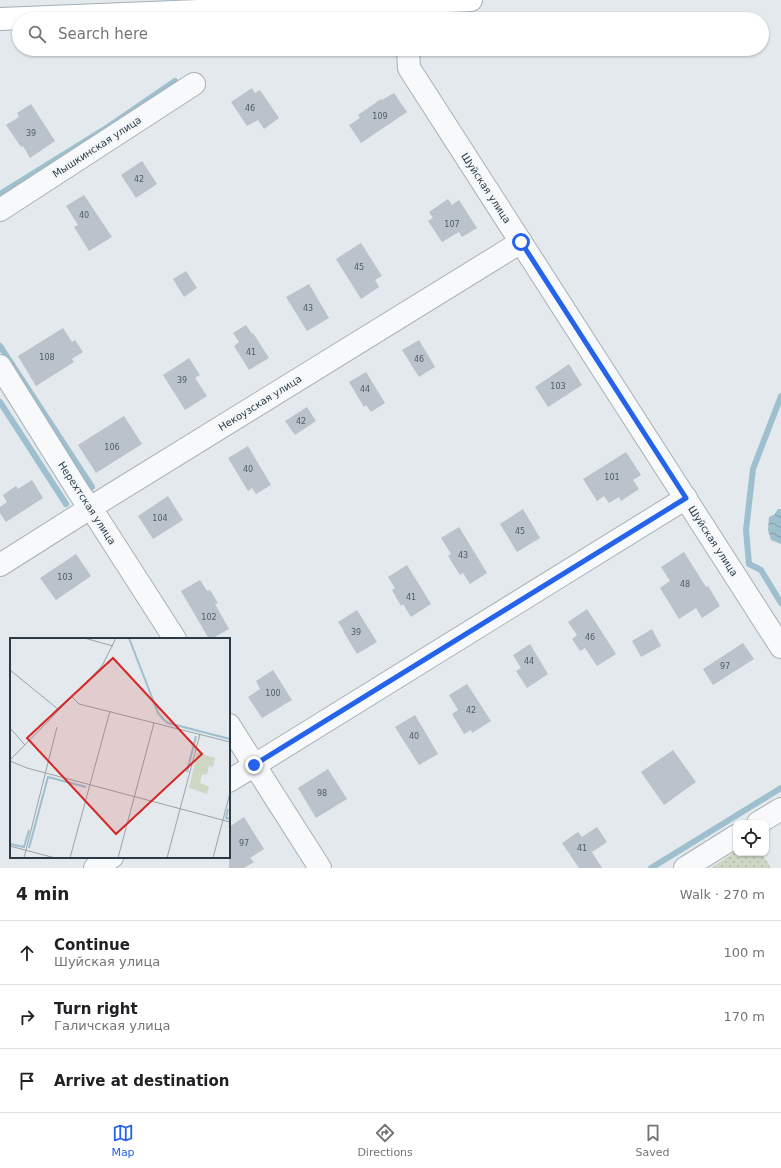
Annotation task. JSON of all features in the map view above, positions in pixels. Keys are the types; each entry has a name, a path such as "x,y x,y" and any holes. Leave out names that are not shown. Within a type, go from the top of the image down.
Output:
{"main road":[{"path":"355,12 406,11 471,0"},
{"path":"0,19 12,19"}],"street":[{"name":"Шуйская улица","path":"408,56 409,68 781,647"},
{"name":"Мышкинская улица","path":"0,210 194,84"},
{"name":"Некоузская улица","path":"0,565 521,242"},
{"name":"Нерехтская улица","path":"0,366 80,494 98,519 174,638"},
{"path":"230,780 686,498"},
{"path":"230,727 320,868"},
{"path":"763,820 781,809"},
{"path":"685,868 733,838"},
{"path":"95,868 110,858"}],"green space":[{"path":"733,853 733,856 764,856 771,868 711,868"}],"water":[{"path":"778,509 781,509 781,544 771,540 768,530 769,517 774,515"}],"building":[{"path":"252,88 255,93 260,90 279,118 264,129 258,120 247,126 231,102"},
{"path":"394,93 407,112 361,143 349,125 360,118 358,115 381,99 382,100"},
{"path":"31,104 55,141 30,158 23,146 21,147 6,125 19,117 17,113"},
{"path":"142,161 157,184 136,198 121,175"},
{"path":"84,195 112,237 89,251 74,227 78,225 66,206"},
{"path":"448,199 452,205 459,200 477,228 462,237 459,232 442,242 428,221 433,218 429,212"},
{"path":"361,243 382,276 375,280 379,287 361,299 336,259"},
{"path":"186,271 197,288 184,297 173,279"},
{"path":"309,284 329,318 307,331 286,297"},
{"path":"246,325 269,358 249,370 234,346 239,342 233,333"},
{"path":"63,328 72,342 75,340 83,352 72,359 74,362 36,386 18,356"},
{"path":"419,340 435,367 419,377 402,350"},
{"path":"189,358 200,375 195,378 207,396 185,410 163,375"},
{"path":"569,364 582,385 548,407 535,387"},
{"path":"366,372 385,403 371,412 366,405 364,407 349,382"},
{"path":"307,407 316,421 295,435 285,421"},
{"path":"124,416 142,444 96,473 78,445"},
{"path":"248,446 271,485 256,494 252,488 248,491 228,458"},
{"path":"626,452 641,475 633,480 639,489 621,501 619,497 609,503 604,496 597,501 583,479"},
{"path":"32,480 43,498 6,522 0,513 0,507 7,502 3,495 16,486 18,489"},
{"path":"168,496 183,520 153,539 138,516"},
{"path":"523,509 540,538 517,552 500,524"},
{"path":"459,527 487,573 470,584 463,573 460,575 448,556 451,554 441,538"},
{"path":"684,552 720,606 702,618 696,608 679,619 660,588 670,581 661,567"},
{"path":"76,554 91,576 56,600 40,578"},
{"path":"407,565 431,604 411,617 403,604 401,606 392,590 395,588 388,577"},
{"path":"200,580 207,591 210,590 218,603 215,604 229,629 213,638 208,638 181,591"},
{"path":"587,609 616,654 597,666 585,648 580,651 572,639 577,635 568,622"},
{"path":"357,610 377,642 357,654 338,622"},
{"path":"652,629 661,646 641,657 632,641"},
{"path":"743,643 754,659 713,685 703,669"},
{"path":"530,644 548,674 527,688 516,671 521,668 513,655"},
{"path":"273,670 292,700 262,718 248,697 260,689 256,681"},
{"path":"467,684 491,721 472,733 471,730 464,734 452,714 458,710 449,695"},
{"path":"415,715 438,754 419,765 395,727"},
{"path":"673,750 696,782 664,805 641,772"},
{"path":"328,769 347,799 316,818 298,788"},
{"path":"244,817 264,849 250,858 254,862 244,868 229,868 230,826"},
{"path":"597,827 607,842 592,852 602,868 579,868 562,843 578,832 582,837"}],"waterway":[{"path":"0,194 108,127 175,81"},
{"path":"0,346 92,487"},
{"path":"781,396 753,469 746,530 749,564 761,570 781,603"},
{"path":"0,402 66,504"},
{"path":"651,868 781,788"}],"route":[{"path":"254,765 686,498 521,242"}]}
